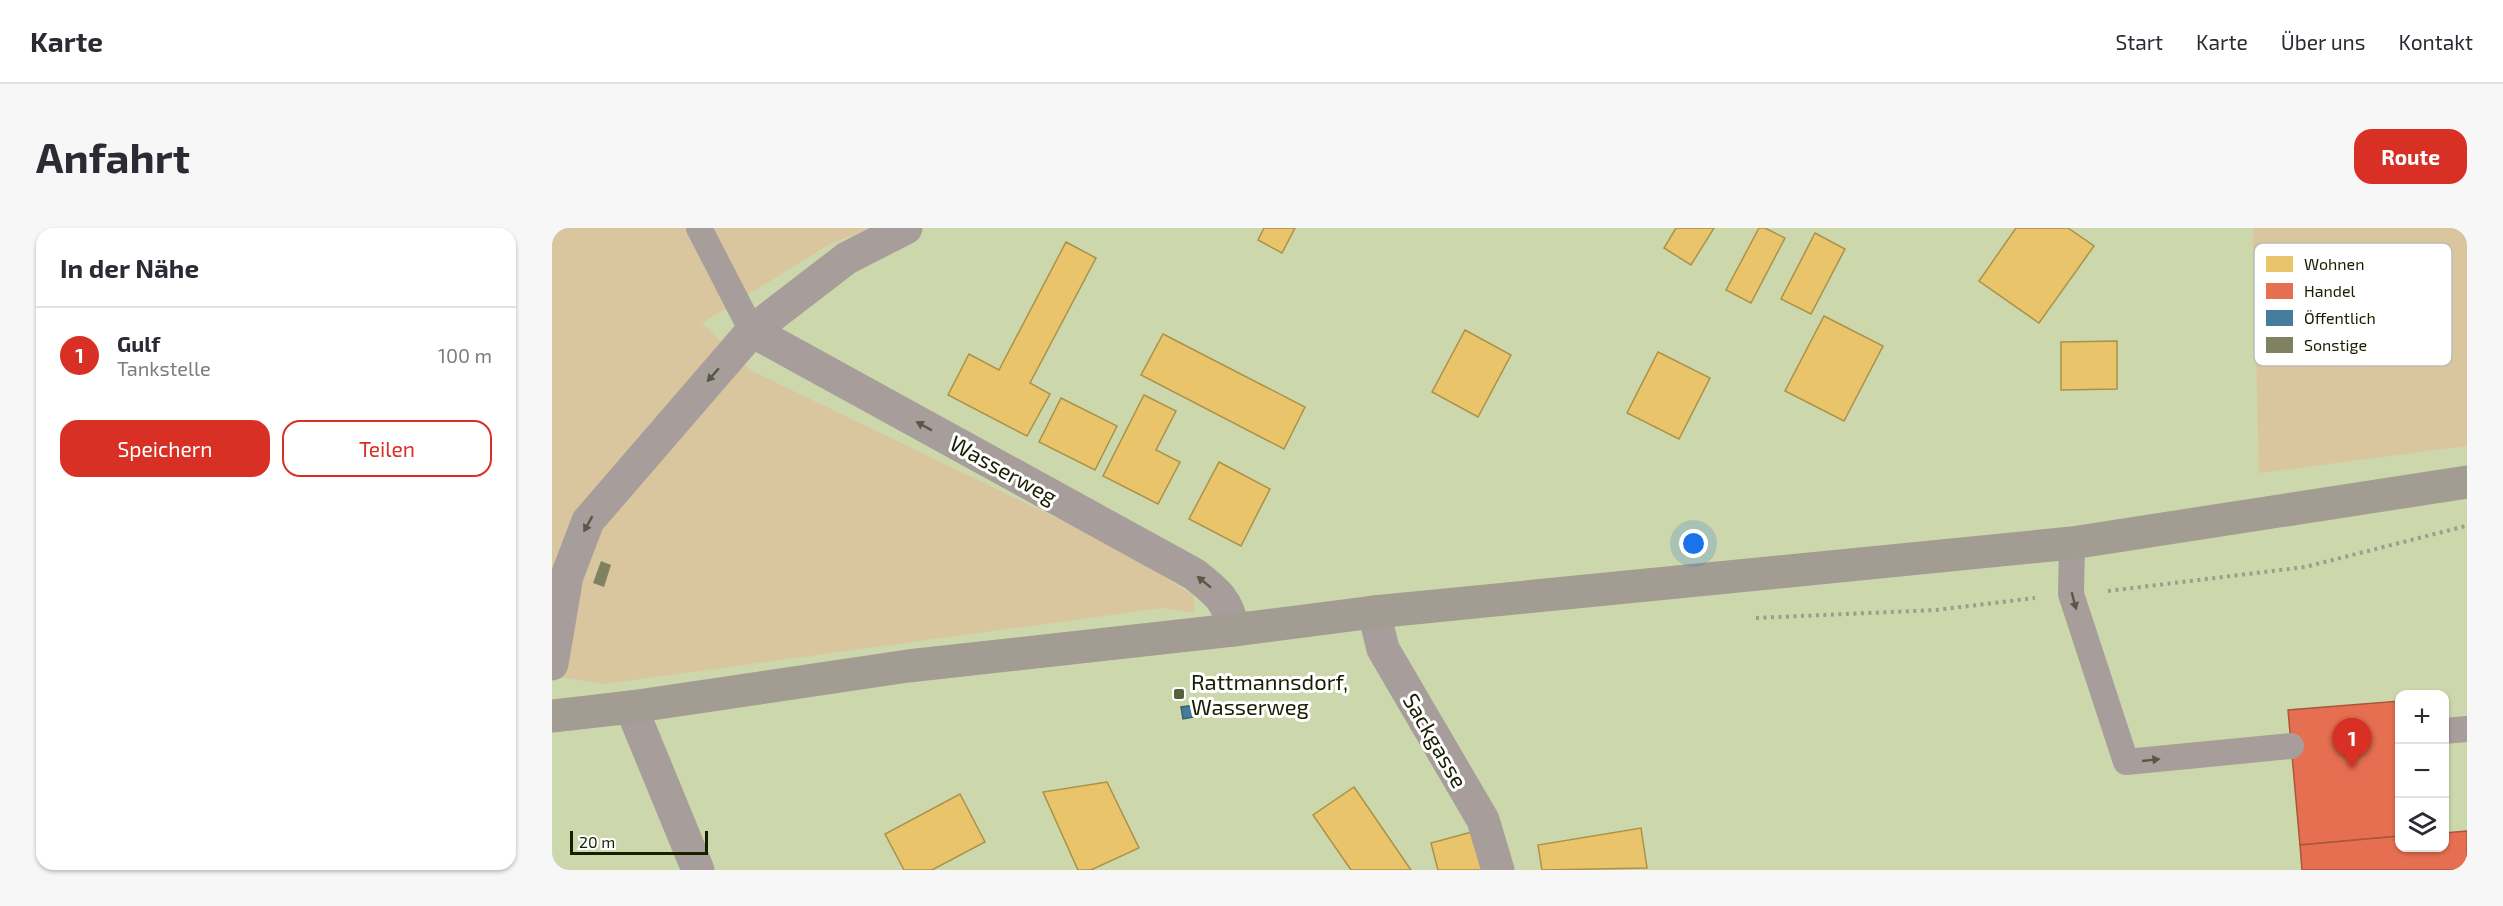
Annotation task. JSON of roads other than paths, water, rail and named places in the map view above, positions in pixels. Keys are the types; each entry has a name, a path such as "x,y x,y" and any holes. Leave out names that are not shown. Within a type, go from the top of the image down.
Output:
{"main road":[{"path":"552,716 631,707 908,666 1374,612 2072,543 2467,482"}],"street":[{"path":"552,664 567,576 588,522 752,331 847,258 906,228"},
{"name":"Wasserweg","path":"752,331 1194,574 1220,595 1231,616 1233,630"},
{"name":"Sackgasse","path":"1374,612 1383,649 1483,820 1498,870"},
{"path":"631,707 698,870"}],"lane":[{"path":"699,228 752,331"},
{"path":"2072,543 2071,594 2126,762 2291,746"},
{"path":"2449,731 2467,729"}],"place":[{"name":"Rattmannsdorf, Wasserweg","path":"1179,694"},
{"name":"Gulf","path":"2352,768"}]}
